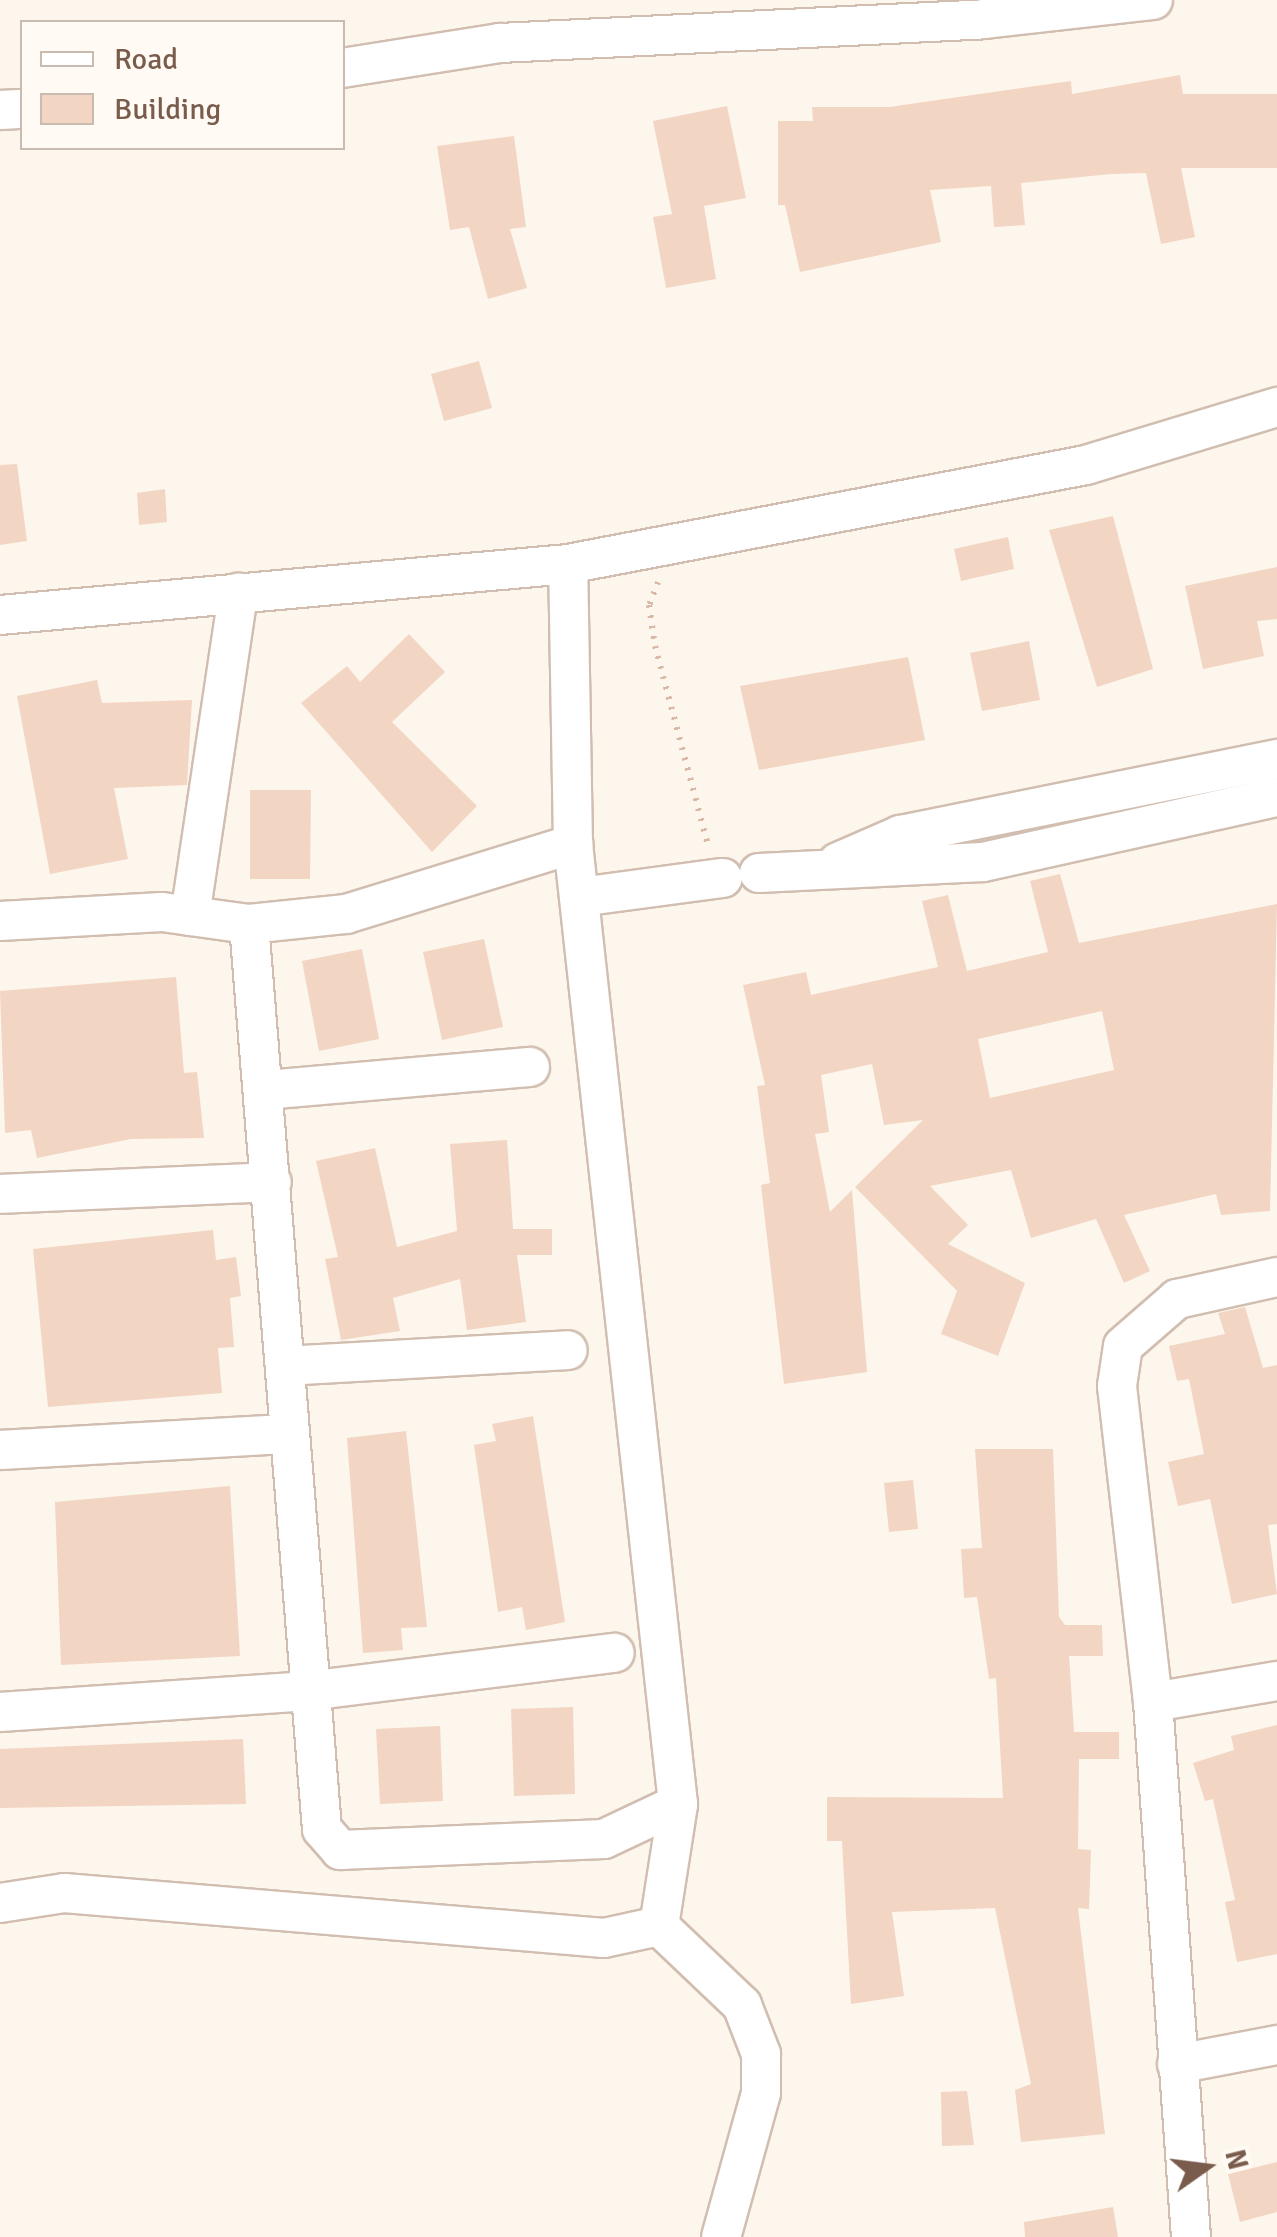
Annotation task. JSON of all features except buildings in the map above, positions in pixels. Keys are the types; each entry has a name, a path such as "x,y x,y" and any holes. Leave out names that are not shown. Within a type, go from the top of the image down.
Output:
{"street":[{"path":"345,68 500,42 984,19 1153,0"},
{"path":"0,615 568,564 664,542 1086,464 1277,407"},
{"path":"568,564 573,844 678,1804 659,1926"},
{"path":"190,916 238,593"},
{"path":"836,863 900,834 1277,759"},
{"path":"580,897 836,863 903,871 984,862 1277,797"},
{"path":"0,921 190,916 249,924 432,893 573,844"},
{"path":"249,924 266,1090 308,1692 322,1829 340,1850 604,1839 678,1804"},
{"path":"266,1090 530,1067"},
{"path":"0,1194 272,1182"},
{"path":"1191,2237 1152,1702 1130,1534 1123,1346 1177,1299 1277,1277"},
{"path":"284,1366 568,1350"},
{"path":"0,1450 289,1434"},
{"path":"0,1712 308,1692 614,1654"},
{"path":"1152,1702 1277,1681"},
{"path":"0,1902 64,1893 604,1938 659,1926"},
{"path":"659,1926 742,2005 761,2054 762,2093 721,2237"},
{"path":"1177,2064 1277,2044"}],"path":[{"path":"664,542 649,605 656,646 695,815 741,876"}]}
